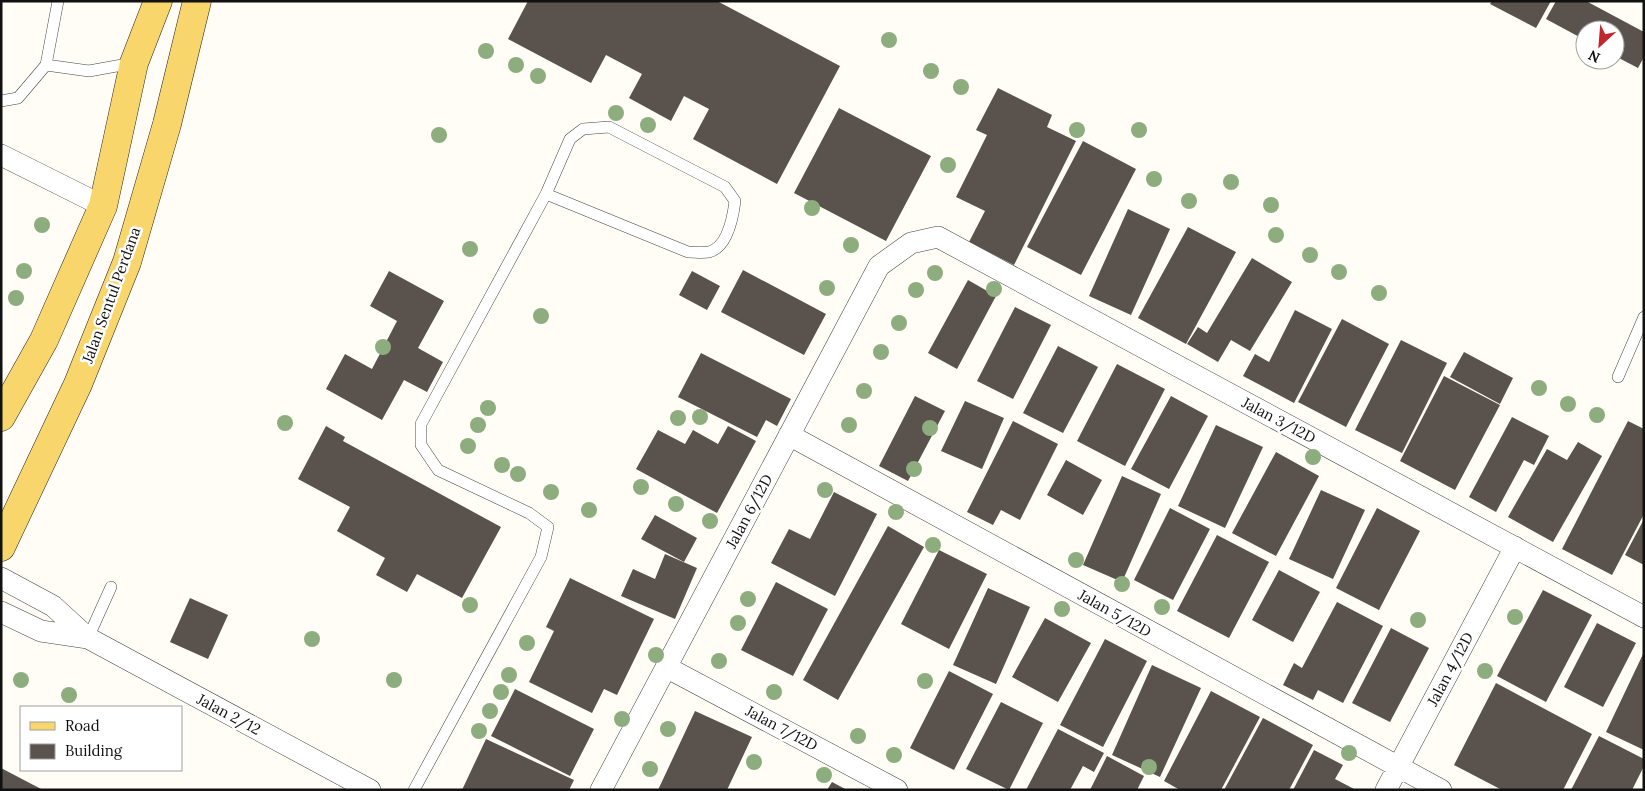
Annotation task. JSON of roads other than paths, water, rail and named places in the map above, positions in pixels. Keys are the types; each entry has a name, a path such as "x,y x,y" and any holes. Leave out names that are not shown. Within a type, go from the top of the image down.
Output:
{"main road":[{"path":"1,417 44,340 103,206 134,63 158,1"},
{"name":"Jalan Sentul Perdana","path":"1,547 78,384 127,262 168,124 197,1"}],"street":[{"path":"1,155 103,206"},
{"name":"Jalan 3/12D","path":"911,243 938,237 1644,616"},
{"name":"Jalan 6/12D","path":"601,790 879,266 911,243"},
{"name":"Jalan 5/12D","path":"789,435 1441,790"},
{"name":"Jalan 4/12D","path":"1386,790 1515,547"},
{"name":"Jalan 2/12","path":"1,578 53,606 88,638 370,790"},
{"name":"Jalan 2/12","path":"1,612 41,631 88,638"},
{"name":"Jalan 7/12D","path":"666,667 898,790"}],"lane":[{"path":"1,100 18,98 46,65 58,1"},
{"path":"46,65 89,71 134,63"},
{"path":"414,790 541,557 548,527 529,513 438,470 421,445 422,424 546,194 570,139 583,129 609,127 724,187 735,201 733,217 721,245 710,252 688,252 546,194"},
{"path":"1618,377 1644,317"},
{"path":"88,638 111,587"}]}
